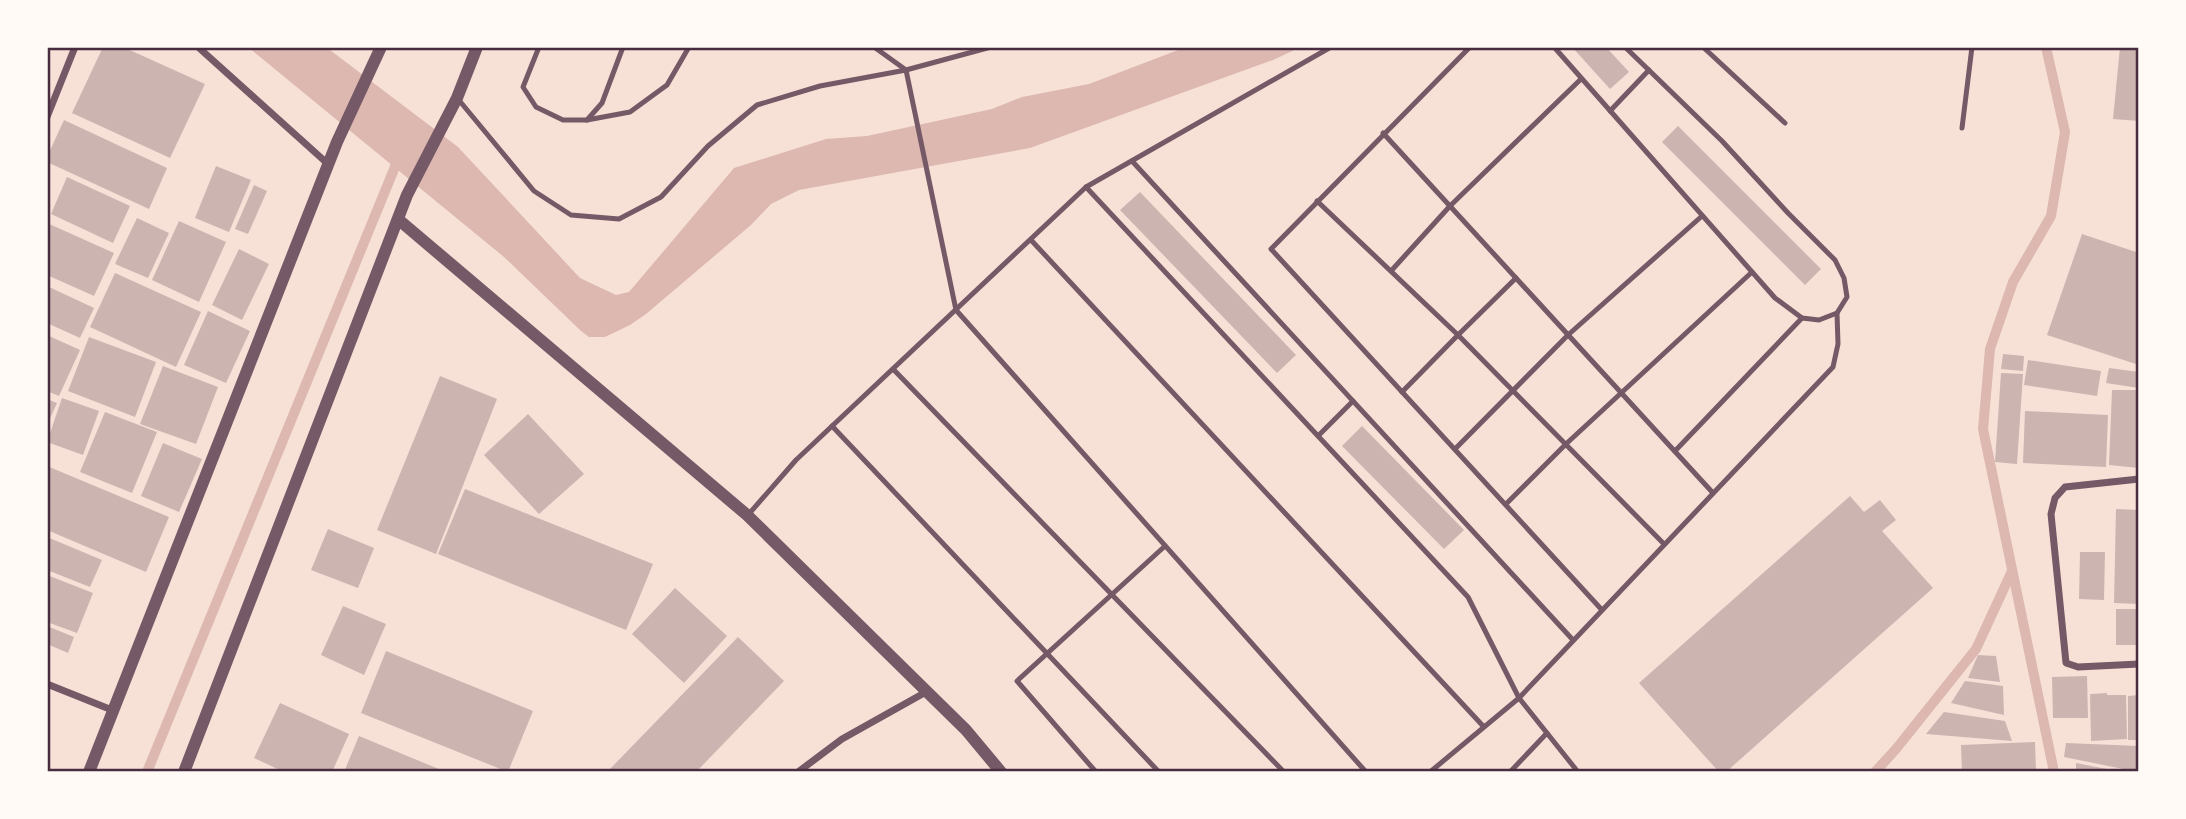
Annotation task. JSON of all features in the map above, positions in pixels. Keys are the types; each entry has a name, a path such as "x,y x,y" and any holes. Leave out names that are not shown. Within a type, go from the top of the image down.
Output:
{"street":[{"path":"47,117 75,47"},
{"path":"198,47 329,164"},
{"path":"184,772 407,195 457,98 477,47"},
{"path":"89,772 337,142 381,48"},
{"path":"399,220 747,515 967,730 1001,772"},
{"path":"2139,479 2065,487 2055,498 2051,514 2066,663 2078,667 2139,664"},
{"path":"47,684 112,710"},
{"path":"798,772 842,739 926,692"}],"lane":[{"path":"539,47 523,87 536,107 563,120 587,120 630,112 667,85 689,47"},
{"path":"587,120 602,103 623,47"},
{"path":"874,47 906,70 956,310 1366,772"},
{"path":"457,98 534,191 571,215 619,219 661,197 708,146 757,105 820,86 906,70 991,47"},
{"path":"747,515 796,460 1086,187 1331,47"},
{"path":"1469,47 1271,249 1602,610"},
{"path":"1554,47 1775,298 1802,318 1819,320 1836,313 1847,297 1844,278 1835,260 1787,213 1722,141 1625,47"},
{"path":"1703,47 1785,123"},
{"path":"1962,128 1972,47"},
{"path":"1610,111 1649,70"},
{"path":"1391,271 1450,206 1581,79"},
{"path":"1383,133 1713,493"},
{"path":"1132,162 1573,640"},
{"path":"1086,187 1468,597 1519,698 1578,772"},
{"path":"1318,201 1458,335 1664,544"},
{"path":"1454,449 1569,335 1702,216"},
{"path":"1031,240 1484,727"},
{"path":"1506,504 1566,444 1752,272"},
{"path":"1402,392 1516,278"},
{"path":"1430,772 1519,698 1833,367 1838,344 1836,313"},
{"path":"1675,451 1802,318"},
{"path":"893,369 1284,772"},
{"path":"1318,436 1353,401"},
{"path":"832,426 1159,772"},
{"path":"1096,772 1017,681 1166,546"},
{"path":"1510,772 1547,733"}],"shaded area":[{"path":"248,47 326,47 458,147 580,278 616,295 629,292 734,168 826,139 867,136 992,109 1022,97 1089,84 1186,47 1301,47 1273,60 1030,148 799,190 771,204 751,225 646,314 605,337 589,337 504,257"}],"building":[{"path":"103,47 123,47 205,84 170,158 72,113"},
{"path":"1572,47 1606,47 1629,72 1610,89"},
{"path":"2120,47 2139,47 2139,121 2113,119"},
{"path":"64,120 167,168 149,209 47,162"},
{"path":"1678,126 1821,269 1805,285 1662,142"},
{"path":"216,166 251,180 229,232 195,218"},
{"path":"67,177 130,206 113,243 51,214"},
{"path":"254,185 267,191 248,234 235,229"},
{"path":"1140,192 1296,355 1277,373 1120,210"},
{"path":"137,218 169,233 148,278 115,264"},
{"path":"179,221 226,242 199,302 152,280"},
{"path":"47,223 114,253 94,296 47,275"},
{"path":"2082,234 2139,253 2139,365 2047,335"},
{"path":"239,249 269,264 242,320 212,305"},
{"path":"115,273 201,312 176,367 90,327"},
{"path":"47,286 94,308 80,338 47,323"},
{"path":"208,311 250,331 226,383 184,365"},
{"path":"47,335 80,350 59,396 47,391"},
{"path":"89,337 156,362 135,417 68,391"},
{"path":"2003,354 2024,356 2023,371 2001,369"},
{"path":"2028,360 2101,371 2097,396 2024,385"},
{"path":"163,366 218,387 196,444 140,424"},
{"path":"2109,368 2139,372 2139,388 2106,383"},
{"path":"2001,373 2023,374 2017,464 1995,462"},
{"path":"440,376 497,399 436,554 377,530"},
{"path":"2112,390 2139,390 2139,468 2109,465"},
{"path":"62,398 99,411 83,455 47,442"},
{"path":"47,399 57,403 47,425"},
{"path":"2025,411 2108,415 2106,467 2023,463"},
{"path":"105,412 157,432 132,493 80,472"},
{"path":"528,414 584,474 539,514 484,455"},
{"path":"1362,426 1464,530 1444,549 1342,446"},
{"path":"163,443 202,459 179,512 141,496"},
{"path":"47,466 169,517 146,572 47,530"},
{"path":"465,489 653,564 626,630 438,554"},
{"path":"1850,496 1864,512 1880,500 1896,520 1882,531 1933,588 1726,772 1719,772 1639,683"},
{"path":"2116,509 2139,510 2139,604 2114,603"},
{"path":"328,529 374,548 358,588 311,570"},
{"path":"47,537 102,560 90,587 47,570"},
{"path":"2080,552 2105,552 2104,600 2079,599"},
{"path":"47,575 93,593 77,633 47,622"},
{"path":"675,588 727,636 684,683 632,634"},
{"path":"343,606 386,624 364,675 321,655"},
{"path":"2116,609 2139,609 2139,645 2116,645"},
{"path":"47,626 74,637 68,653 47,644"},
{"path":"738,637 784,681 696,772 611,772 609,770"},
{"path":"386,651 533,711 508,772 361,713"},
{"path":"1978,655 1996,656 2000,682 1968,678"},
{"path":"2087,676 2088,718 2053,718 2052,677"},
{"path":"1965,681 2003,686 2004,715 1951,703"},
{"path":"2090,694 2126,695 2127,739 2091,741"},
{"path":"2139,695 2139,740 2128,740 2128,696"},
{"path":"280,703 349,734 332,772 284,772 254,758"},
{"path":"1944,712 2005,721 2012,741 1926,734"},
{"path":"359,736 446,772 344,772"},
{"path":"2035,742 2036,772 1962,772 1961,745"},
{"path":"2066,743 2139,746 2138,772 2064,757"},
{"path":"2076,763 2112,770 2112,772 2076,772"}],"waterway":[{"path":"2046,47 2065,132 2051,216 2013,282 1990,349 1983,429 2054,772"},
{"path":"147,772 399,157"},
{"path":"1875,772 1976,649 2012,571"}]}
